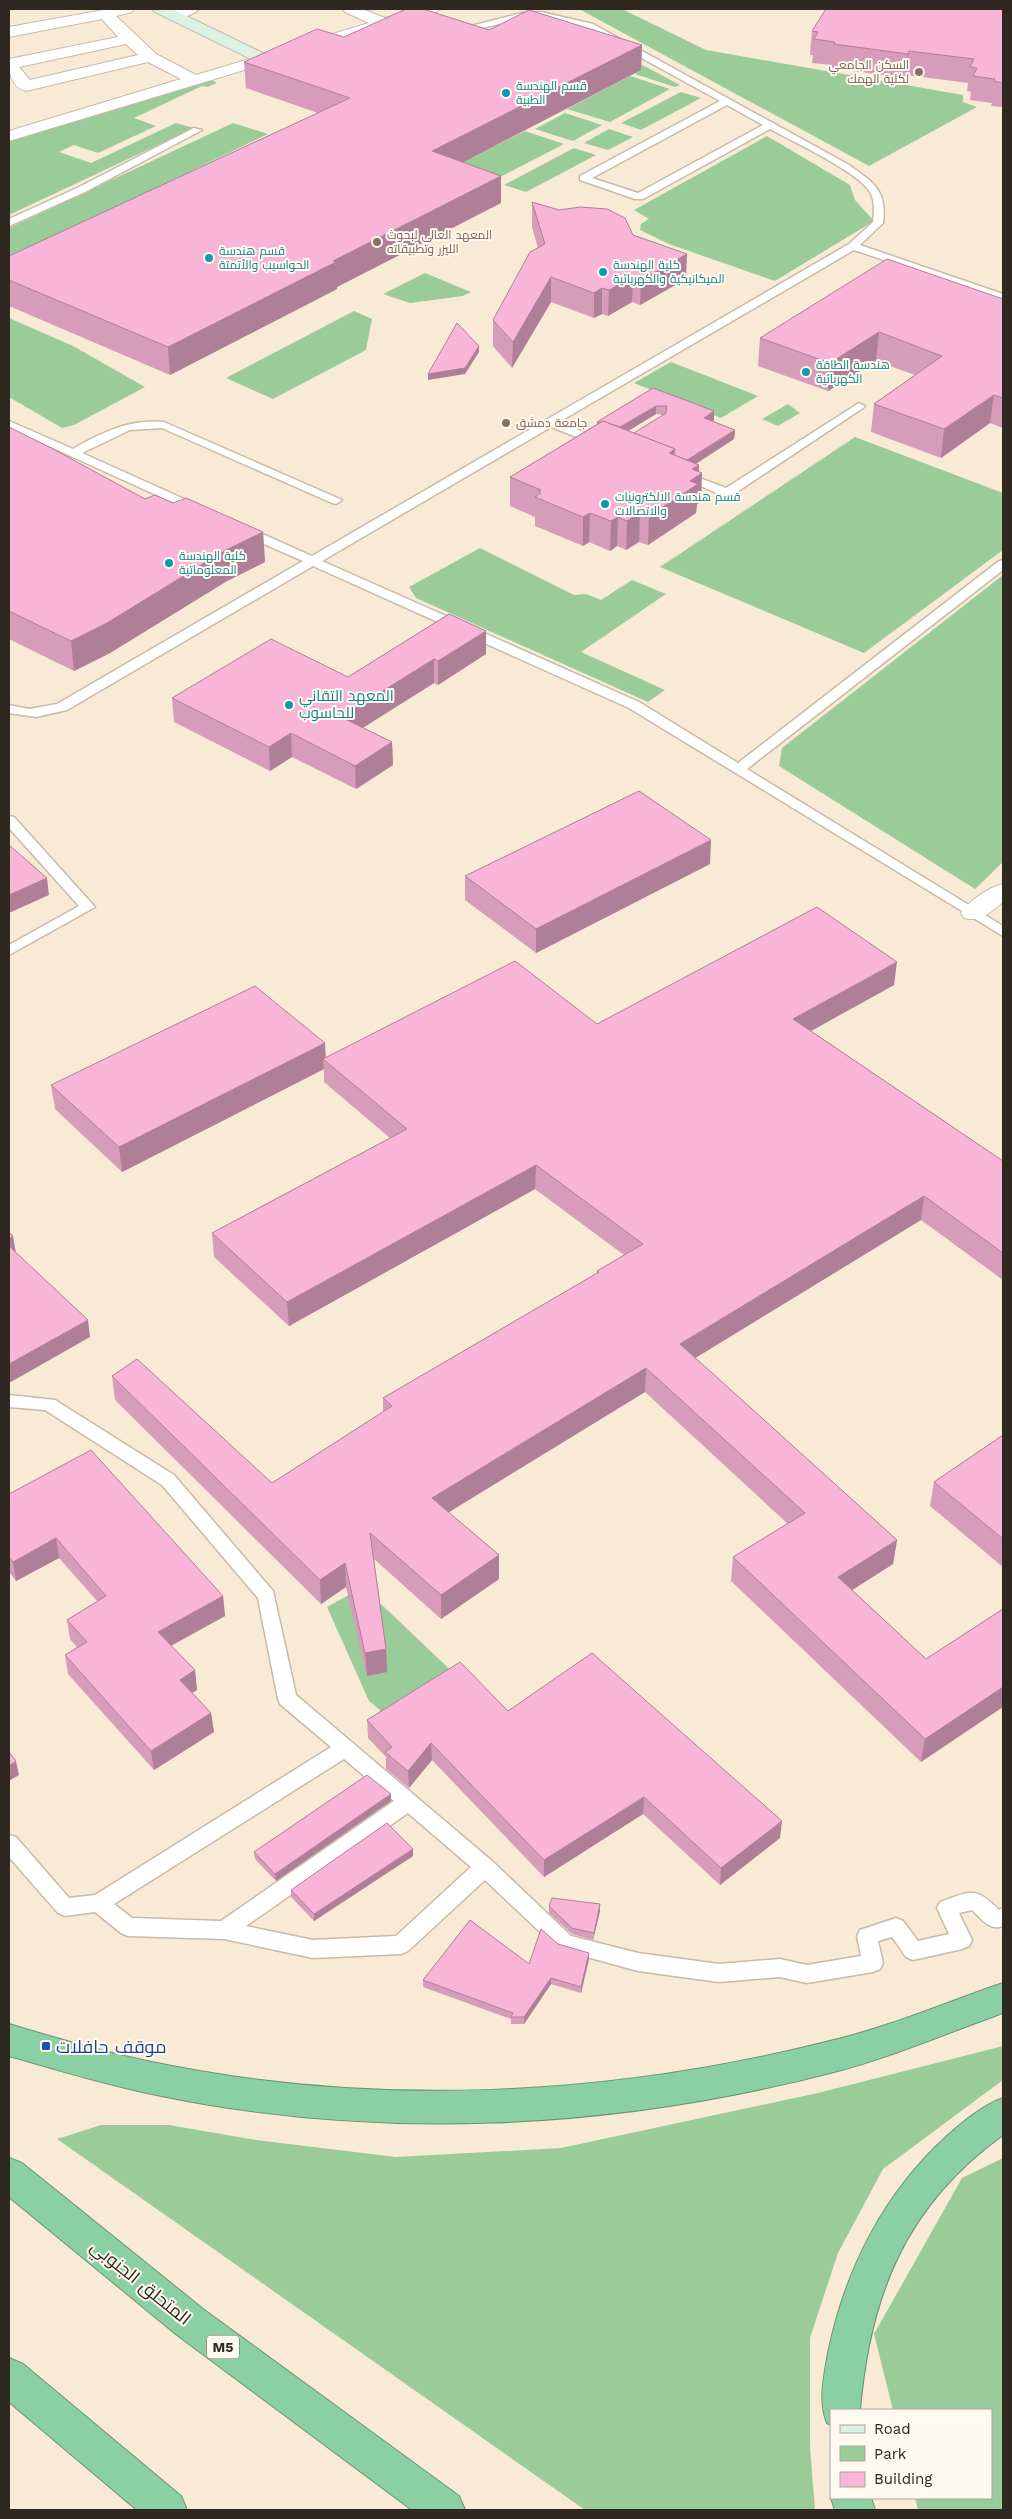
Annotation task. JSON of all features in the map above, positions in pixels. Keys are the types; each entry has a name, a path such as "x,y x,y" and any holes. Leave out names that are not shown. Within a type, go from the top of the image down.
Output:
{"highway":[{"path":"9,2040 86,2063 167,2081 252,2095 337,2104 424,2108 511,2107 614,2099 678,2090 759,2075 838,2055 1003,1998"},
{"path":"841,2409 845,2364 856,2315 872,2271 892,2229 918,2191 948,2157 981,2128 1003,2114"},
{"name":"المتحلق الجنوبي","path":"9,2176 190,2322 445,2510"},
{"path":"16,2387 167,2510"}],"street":[{"path":"9,32 126,9"},
{"path":"166,12 191,9"},
{"path":"350,9 383,23"},
{"path":"9,136 431,9"},
{"path":"166,12 263,59"},
{"path":"106,14 129,39 150,57 194,80"},
{"path":"129,39 9,65 26,86 150,57"},
{"path":"973,913 1003,891"}],"lane":[{"path":"9,709 31,713 50,711 62,707 310,560 853,246 878,223 880,205 872,187 846,167 590,26 564,18 541,15 522,16 472,27"},
{"path":"727,101 584,178 639,197 770,124"},
{"path":"9,223 80,190 197,130"},
{"path":"853,246 1003,297"},
{"path":"674,472 727,493 859,406"},
{"path":"548,422 613,448"},
{"path":"74,453 123,427 144,423 164,425 336,500"},
{"path":"9,424 210,515"},
{"path":"237,528 634,705 740,768 1003,932"},
{"path":"740,768 1003,564"},
{"path":"9,820 88,907 9,952"},
{"path":"9,1401 49,1404 168,1480 267,1596 287,1699 485,1867 565,1943 638,1962 719,1973 780,1968 807,1974 873,1963 867,1936 896,1927 913,1951 962,1940 947,1908 976,1900 996,1920 1003,1917"},
{"path":"9,1843 65,1907 99,1903 344,1749"},
{"path":"224,1930 408,1802"},
{"path":"99,1903 128,1927 224,1930 313,1949 401,1944 485,1867"}],"green space":[{"path":"579,9 622,9 706,50 963,95 963,102 977,107 869,166"},
{"path":"601,43 680,85 675,87 635,74 640,70"},
{"path":"630,76 670,89 610,122 567,109"},
{"path":"212,80 217,83 207,87 202,86 134,118 156,126 98,153 74,145 59,152 91,163 176,123 194,128 9,215 9,141"},
{"path":"681,92 701,98 641,130 621,123"},
{"path":"565,113 602,125 573,141 535,129"},
{"path":"233,123 268,134 9,259 9,228"},
{"path":"609,129 633,137 608,150 584,143"},
{"path":"525,131 564,144 483,186 444,172"},
{"path":"767,136 850,185 855,200 874,221 775,281 669,244 640,230 641,224 649,219 634,210"},
{"path":"574,148 596,155 526,192 504,185"},
{"path":"425,273 471,292 463,296 410,303 383,294"},
{"path":"354,311 372,319 366,350 273,399 226,378"},
{"path":"9,318 73,346 145,387 74,425 62,428 9,397"},
{"path":"671,362 758,396 721,418 634,383"},
{"path":"788,404 800,413 778,426 762,419"},
{"path":"855,437 1003,493 1003,550 864,653 660,567"},
{"path":"480,548 574,595 586,594 601,600 632,580 666,594 581,652 665,690 648,702 416,598 409,587"},
{"path":"1003,575 1003,862 975,889 779,766 782,748"},
{"path":"363,1587 460,1679 393,1721 369,1701 327,1607"},
{"path":"1003,2046 1003,2080 883,2169 838,2253 810,2338 810,2447 815,2510 585,2510 57,2139 101,2125 169,2125 256,2140 396,2157 561,2148 818,2093"},
{"path":"1003,2158 1003,2510 918,2510 915,2499 992,2499 992,2409 893,2409 874,2334 962,2178"}],"building":[{"path":"406,9 423,9 489,30 529,10 642,45 432,151 501,176 168,347 9,280 9,256 350,98 244,62 317,29 344,37"},
{"path":"826,9 1003,9 1003,83 994,81 995,79 973,76 977,68 970,67 974,59 909,51 908,54 834,44 835,42 814,39 818,32 812,31"},
{"path":"532,202 559,210 580,207 607,209 625,218 633,235 687,254 641,280 633,277 609,290 602,288 594,293 551,277 513,342 493,320 530,252 545,244"},
{"path":"887,259 1003,299 1003,398 994,395 944,429 874,404 942,356 879,332 830,363 760,338"},
{"path":"457,323 479,346 465,368 428,374"},
{"path":"653,388 714,411 704,418 735,430 687,460 674,455 675,449 634,433 666,413 667,406 656,406 620,427 603,421 597,422"},
{"path":"603,421 675,449 669,453 699,465 692,469 702,473 690,481 698,484 649,516 640,512 627,521 618,517 611,521 590,513 583,517 535,497 541,493 538,491 541,490 510,477"},
{"name":"كلية الهندسة المعلوماتية","path":"9,427 145,499 155,495 173,503 186,498 263,532 224,551 107,623 71,641 9,611"},
{"name":"المعهد التقاني للحاسوب","path":"449,614 486,631 438,661 434,659 341,717 392,742 355,766 291,733 269,747 172,698 271,639 348,677"},
{"path":"639,791 711,840 536,929 465,876"},
{"path":"9,845 47,878 9,895"},
{"path":"817,907 897,962 793,1019 1003,1161 1003,1253 924,1196 680,1344 897,1540 838,1577 926,1659 1003,1609 1003,1687 925,1739 733,1557 805,1513 646,1368 432,1498 499,1555 441,1595 370,1533 386,1649 365,1653 345,1563 320,1580 112,1376 137,1359 272,1483 392,1406 383,1398 599,1272 597,1271 643,1244 536,1165 287,1302 212,1233 407,1129 323,1059 515,961 597,1024"},
{"path":"255,986 325,1043 119,1147 51,1085"},
{"path":"9,1246 88,1320 9,1364"},
{"path":"1003,1435 1003,1539 934,1482"},
{"path":"91,1450 223,1596 158,1632 195,1670 180,1680 211,1713 151,1751 65,1655 87,1642 67,1620 106,1596 56,1538 13,1562 9,1557 9,1494"},
{"path":"592,1653 782,1821 721,1868 644,1797 544,1860 431,1743 408,1771 385,1752 392,1747 367,1720 460,1662 508,1711"},
{"path":"9,1752 16,1761 9,1766"},
{"path":"367,1775 391,1794 275,1874 254,1852"},
{"path":"387,1823 413,1849 314,1914 291,1890"},
{"path":"552,1898 600,1904 594,1933 572,1928 549,1906"},
{"path":"470,1920 529,1964 541,1929 558,1944 589,1953 581,1987 551,1978 524,2017 511,2017 513,2013 423,1980"}],"place":[{"name":"السكن الجامعي لكلية الهمك","path":"919,72"},
{"name":"قسم الهندسة الطبية","path":"506,93"},
{"name":"المعهد العالي لبحوث الليزر وتطبيقاته","path":"377,242"},
{"name":"قسم هندسة الحواسيب والأتمتة","path":"209,258"},
{"name":"كلية الهندسة الميكانيكية والكهربائية","path":"603,272"},
{"name":"هندسة الطاقة الكهربائية","path":"806,372"},
{"name":"جامعة دمشق","path":"506,423"},
{"name":"قسم هندسة الالكترونيات والاتصالات","path":"605,504"},
{"name":"كلية الهندسة المعلوماتية","path":"169,563"},
{"name":"المعهد التقاني للحاسوب","path":"289,705"},
{"name":"موقف حافلات","path":"46,2046"}]}
